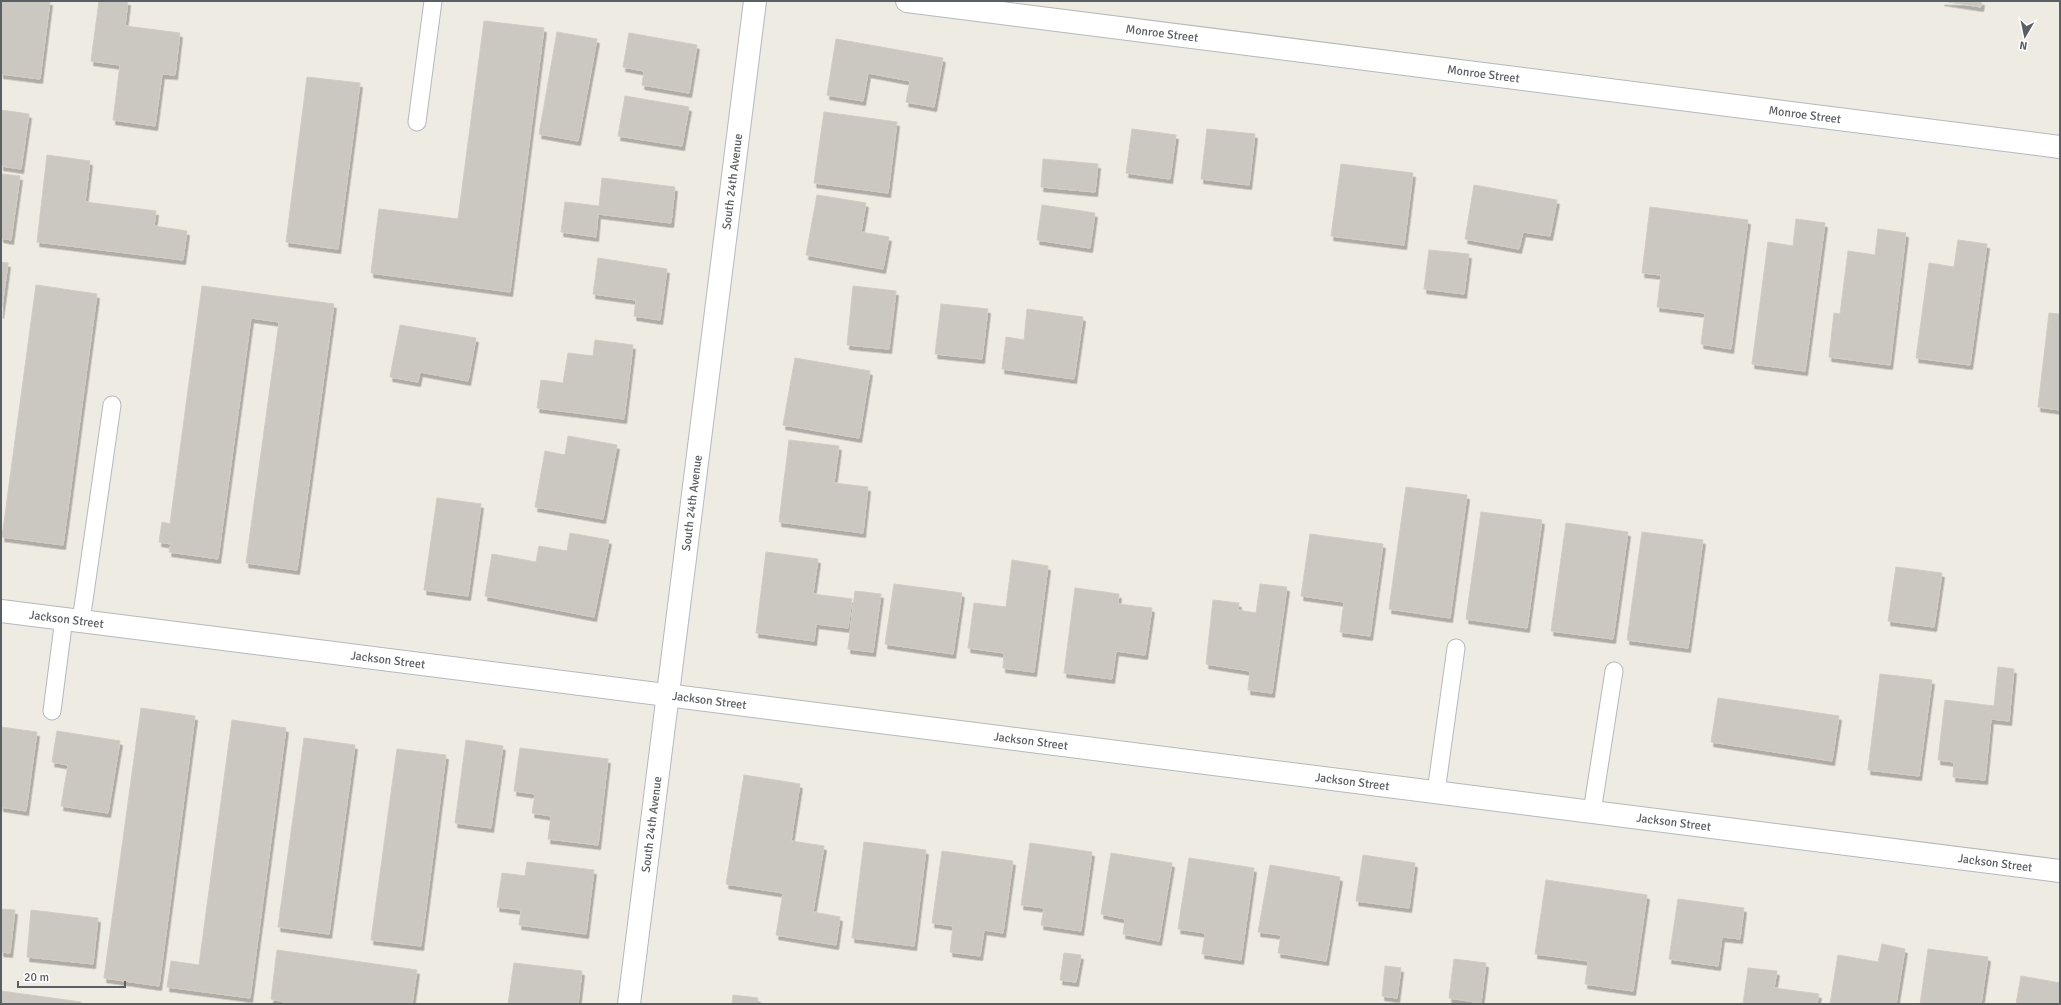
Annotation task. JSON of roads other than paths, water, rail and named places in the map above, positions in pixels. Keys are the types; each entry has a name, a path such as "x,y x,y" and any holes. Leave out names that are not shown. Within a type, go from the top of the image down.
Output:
{"street":[{"name":"South 24th Avenue","path":"629,1004 755,1"},
{"name":"Monroe Street","path":"907,1 2060,147"},
{"name":"Jackson Street","path":"1,611 669,694 2060,871"}],"lane":[{"path":"417,122 433,1"},
{"path":"52,711 72,620 112,405"},
{"path":"1436,792 1456,648"},
{"path":"1592,812 1614,671"}]}
